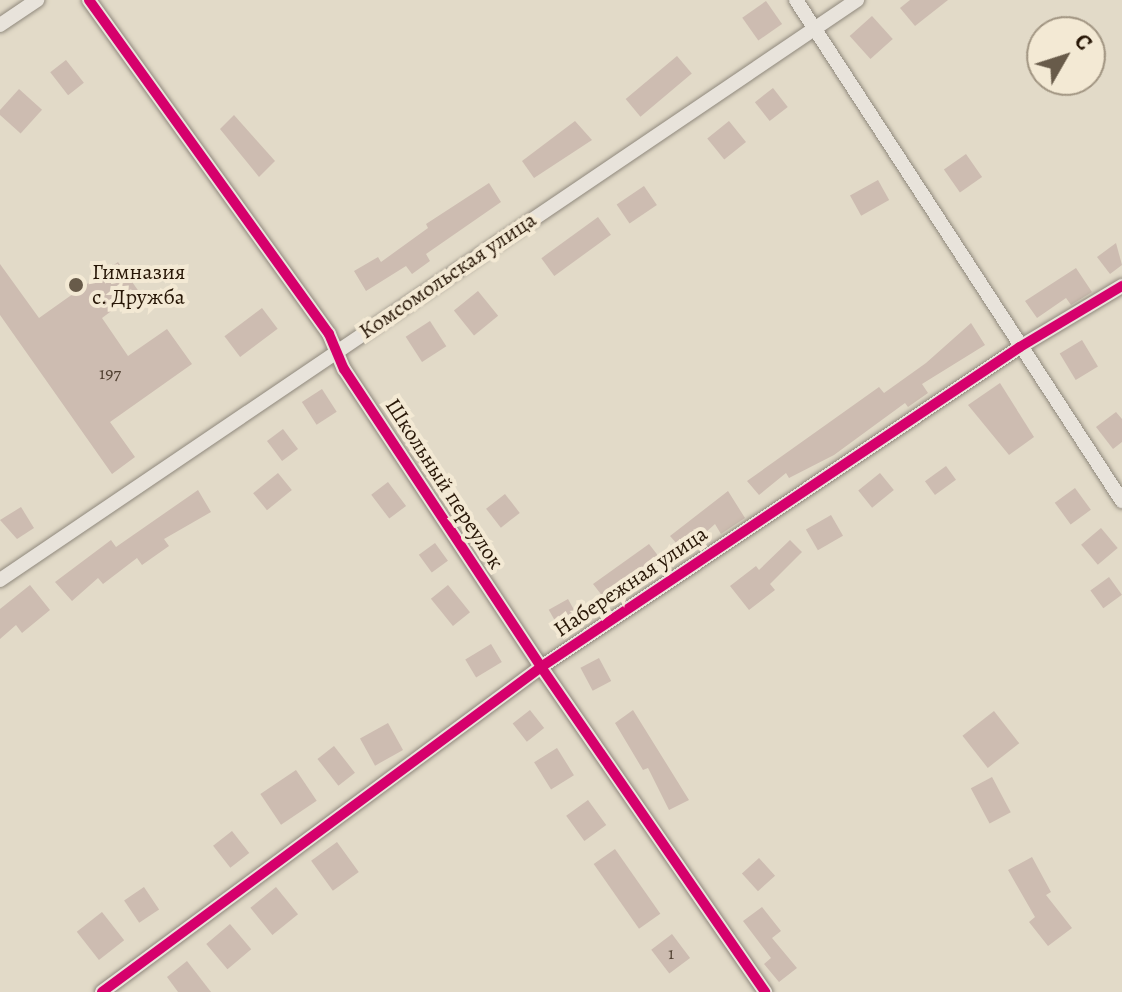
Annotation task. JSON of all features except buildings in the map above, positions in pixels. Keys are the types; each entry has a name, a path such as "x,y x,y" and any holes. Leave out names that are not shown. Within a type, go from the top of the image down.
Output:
{"street":[{"path":"0,25 37,0"},
{"name":"Школьный переулок","path":"89,0 337,351 541,667 765,992"},
{"path":"796,0 1122,501"},
{"name":"Комсомольская улица","path":"0,580 857,0"},
{"name":"Набережная улица","path":"102,992 541,667 1020,347 1122,286"}],"cycle path":[{"path":"89,0 329,334 344,369 541,667 765,992"},
{"path":"102,992 541,667 1020,347 1122,286"}],"place":[{"name":"Гимназия с. Дружба","path":"76,285"}]}
